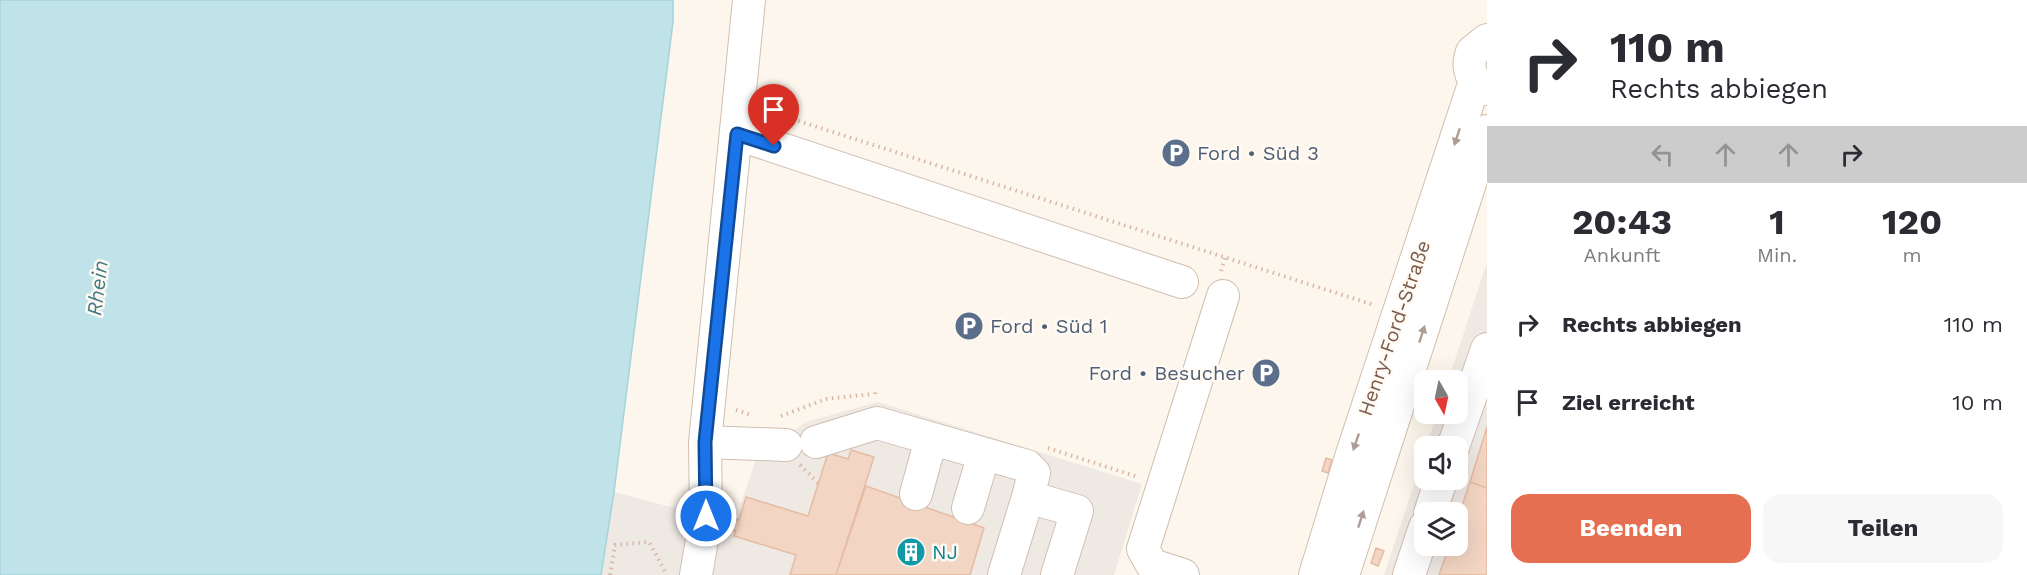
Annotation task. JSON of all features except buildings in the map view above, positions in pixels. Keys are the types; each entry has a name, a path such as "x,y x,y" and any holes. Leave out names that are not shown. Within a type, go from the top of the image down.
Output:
{"street":[{"path":"687,575 705,442 749,0"},
{"name":"Henry-Ford-Straße","path":"1315,575 1352,454 1481,85 1471,75 1470,59 1472,52 1486,37"},
{"name":"Henry-Ford-Straße","path":"1343,575 1487,130"},
{"path":"737,134 1182,282"},
{"path":"1183,575 1152,565 1143,549 1223,296"},
{"path":"1457,436 1487,349"},
{"path":"705,442 801,443 877,423 1027,466 1034,473 1004,575"},
{"path":"916,494 931,439"},
{"path":"968,508 984,454"},
{"path":"1028,497 1077,511 1057,575"},
{"path":"696,514 696,575"},
{"path":"1408,575 1415,556"}],"path":[{"path":"740,102 1366,303"},
{"path":"846,136 848,129"},
{"path":"896,153 898,145"},
{"path":"947,169 949,161"},
{"path":"998,185 1000,177"},
{"path":"1047,200 1050,194"},
{"path":"1100,217 1102,210"},
{"path":"1153,235 1155,227"},
{"path":"1204,251 1207,243"},
{"path":"1254,267 1256,259"},
{"path":"1307,284 1309,275"},
{"path":"1354,299 1357,291"},
{"path":"875,394 876,388"},
{"path":"610,575 615,545 649,542 667,575"}],"shaded area":[{"path":"1487,262 1487,575 1384,575 1414,484 1414,490 1468,490 1468,436 1430,436 1434,424 1468,424 1468,370 1452,370"},
{"path":"878,402 1142,484 1114,575 601,575 614,492 686,511 737,514 756,460 806,422"}],"water":[{"name":"Rhein","path":"0,0 673,0 673,22 614,492 601,575 0,575"}],"place":[{"name":"Ford • Süd 3","path":"1176,153"},
{"name":"Ford • Süd 1","path":"969,326"},
{"name":"Ford • Besucher","path":"1266,373"},
{"name":"NJ","path":"911,552"}],"route":[{"path":"706,516 705,442 737,134 774,146"}]}
